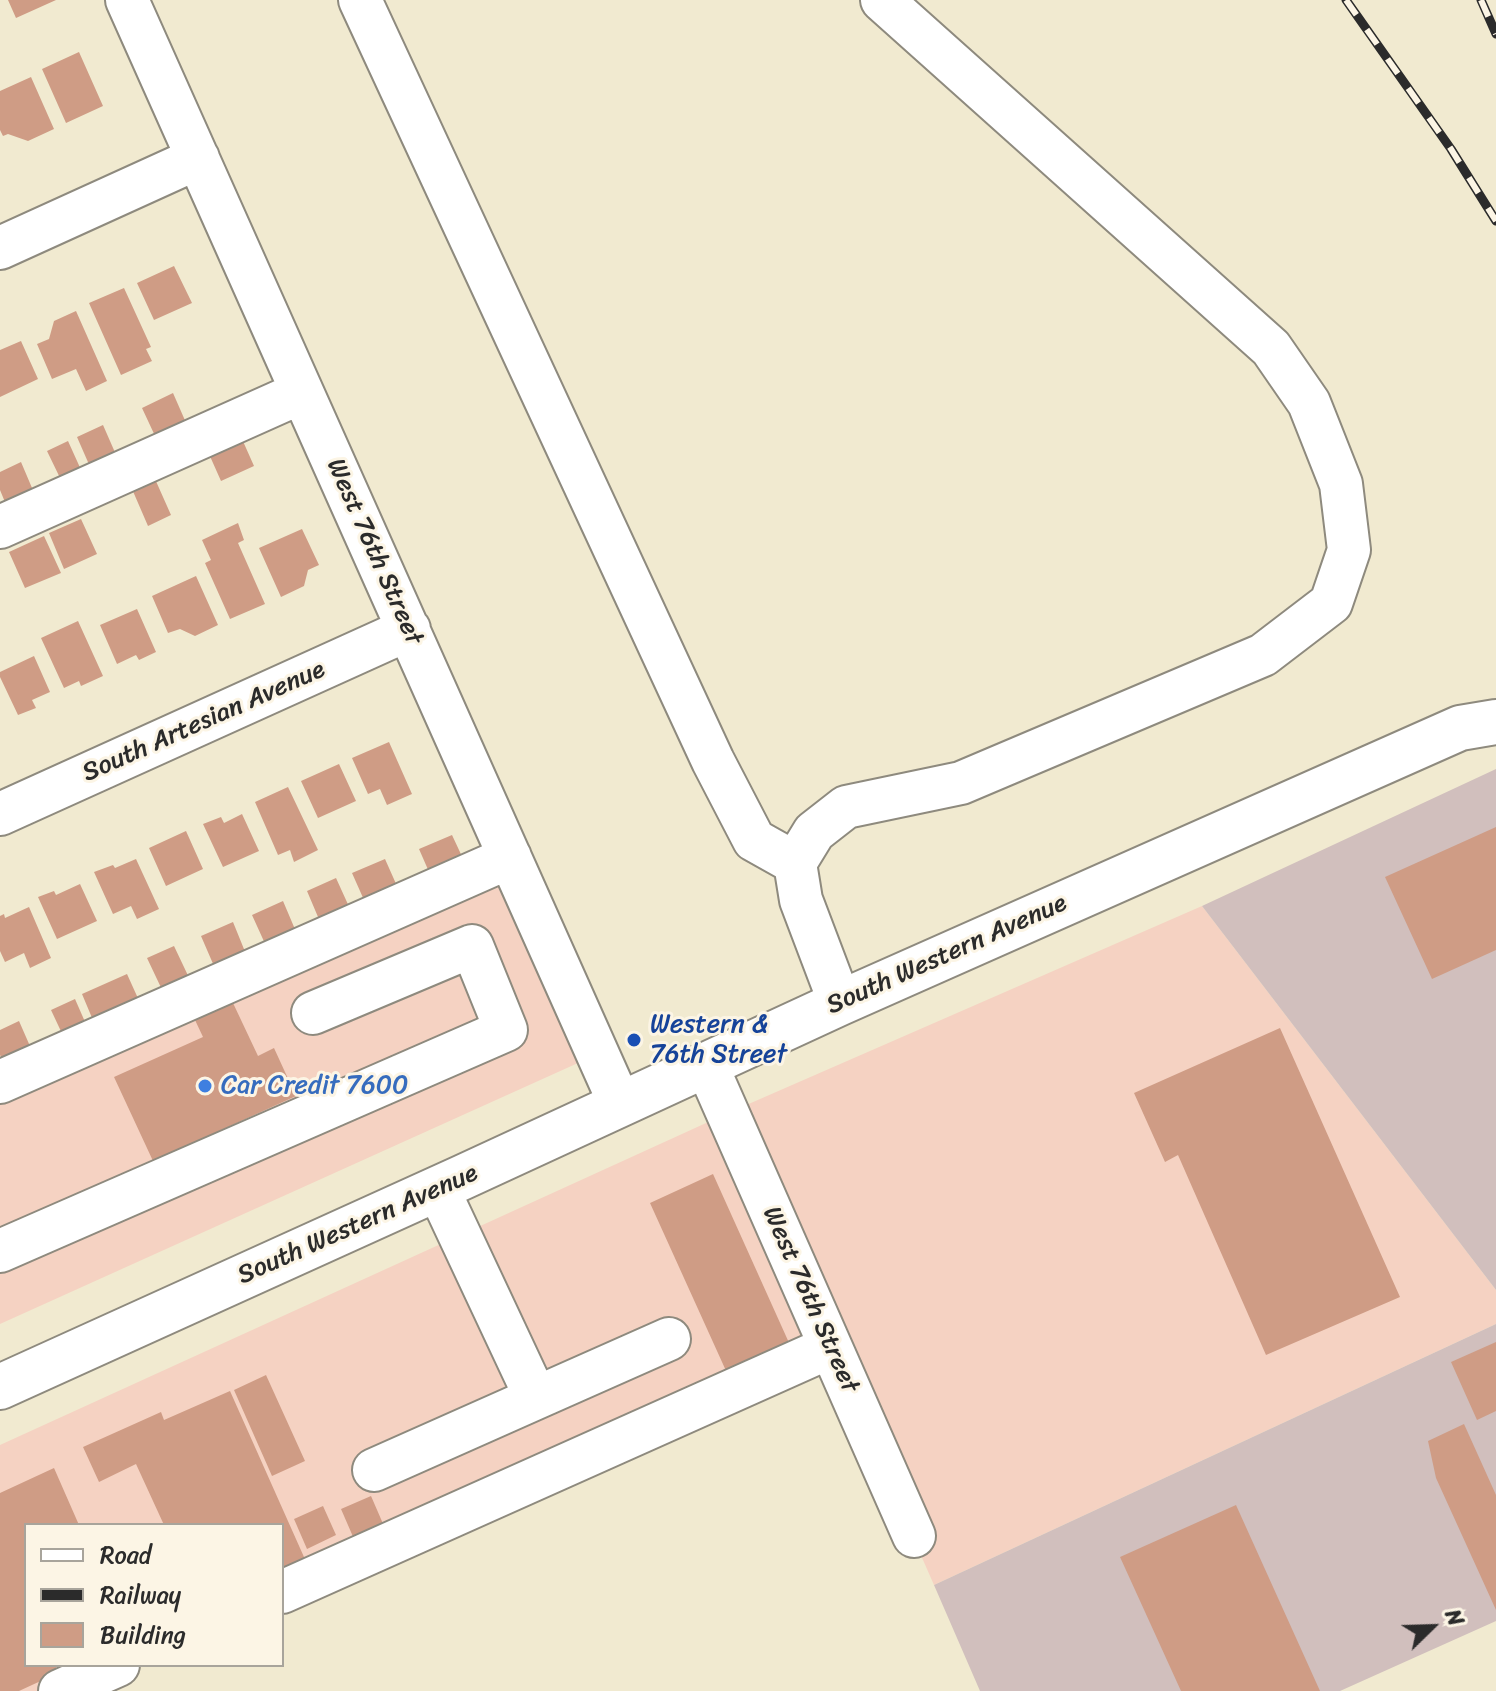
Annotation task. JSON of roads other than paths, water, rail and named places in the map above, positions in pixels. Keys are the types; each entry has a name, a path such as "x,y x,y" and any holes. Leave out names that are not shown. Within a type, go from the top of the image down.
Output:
{"main road":[{"name":"South Western Avenue","path":"0,1387 840,1003 1478,725 1496,696"}],"street":[{"name":"West 76th Street","path":"127,0 620,1104"},
{"path":"360,0 713,761 754,840 795,863"},
{"path":"840,1003 801,900 795,863 814,832 846,807 961,783 1263,655 1331,603 1349,550 1341,484 1309,403 1271,348 882,0"},
{"path":"0,248 198,158"},
{"path":"0,527 302,392"},
{"name":"South Artesian Avenue","path":"0,814 409,629"},
{"path":"0,1082 510,857"},
{"path":"0,1251 506,1030 472,946 313,1013"},
{"name":"West 76th Street","path":"706,1064 914,1536"},
{"path":"438,1189 536,1398"},
{"path":"374,1470 669,1339"},
{"path":"284,1591 830,1347"},
{"path":"60,1691 114,1667"}],"railway":[{"path":"1346,0 1451,149 1496,221"},
{"path":"1481,0 1496,34"}],"place":[{"name":"Western & 76th Street","path":"634,1040"},
{"name":"Car Credit 7600","path":"205,1086"}]}
